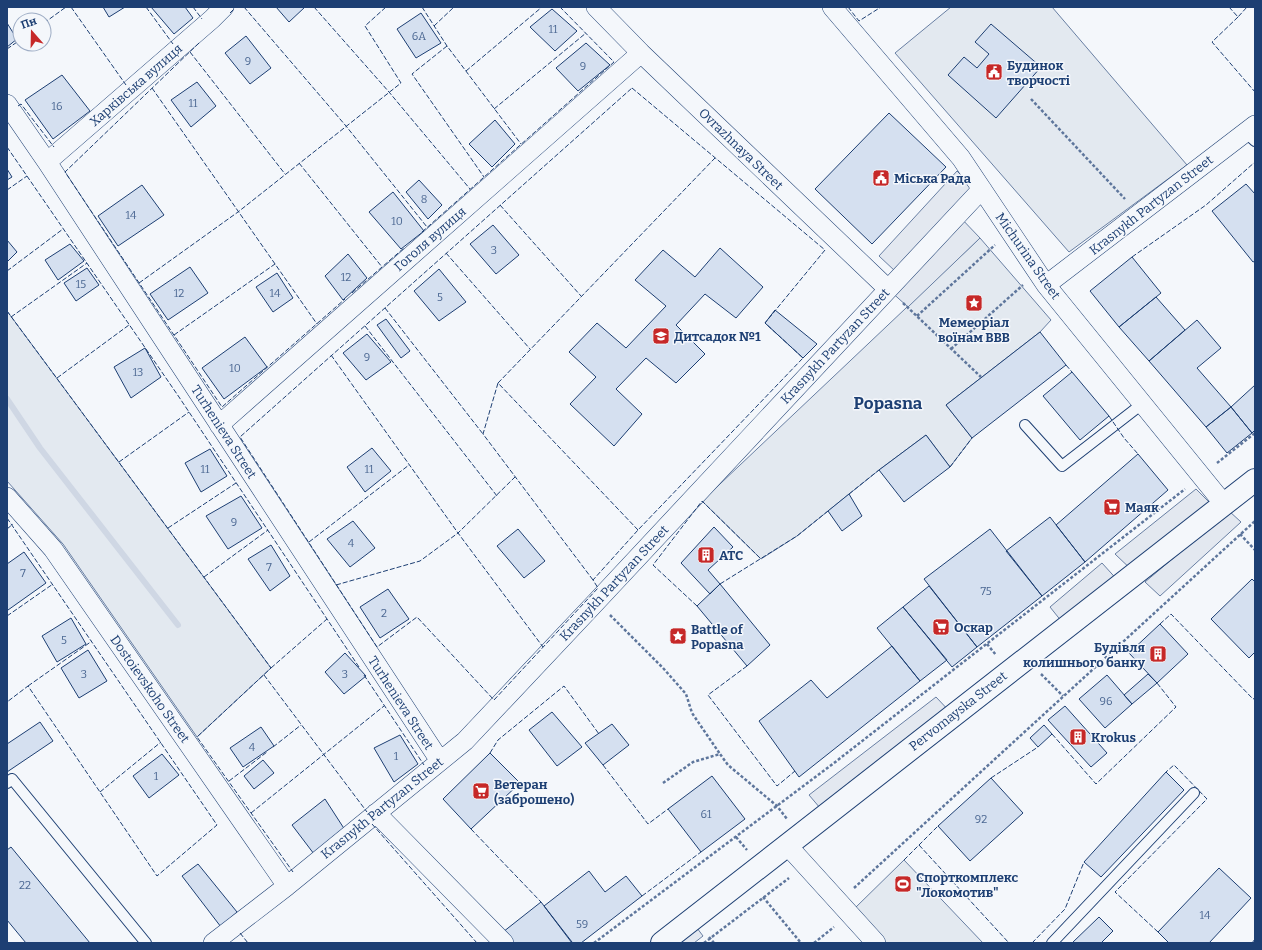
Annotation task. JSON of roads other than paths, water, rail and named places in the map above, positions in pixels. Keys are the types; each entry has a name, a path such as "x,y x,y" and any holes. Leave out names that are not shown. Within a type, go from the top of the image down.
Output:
{"street":[{"name":"Харківська вулиця","path":"47,162 224,7"},
{"name":"Ovrazhnaya Street","path":"596,7 641,53 888,289"},
{"name":"Michurina Street","path":"832,7 961,158 1042,279 1224,504"},
{"name":"Гоголя вулиця","path":"219,425 641,53"},
{"name":"Turhenieva Street","path":"7,104 47,162 440,761"},
{"name":"Krasnykh Partyzan Street","path":"1042,279 1139,214 1252,133"},
{"name":"Krasnykh Partyzan Street","path":"213,943 287,886 465,740 597,602 982,189"},
{"name":"Pervomayska Street","path":"662,943 1255,480"},
{"name":"Dostoievskoho Street","path":"7,497 53,549 287,886"},
{"path":"376,813 504,943"},
{"path":"793,840 806,865 876,943"}],"lane":[{"path":"1026,425 1062,466 1142,404"},
{"path":"7,783 12,779 146,943"},
{"path":"1052,943 1194,793"}],"waterway":[{"path":"7,399 40,448 178,625"}],"place":[{"name":"Будинок творчості","path":"994,72"},
{"name":"Міська Рада","path":"881,178"},
{"name":"Мемеоріал воїнам ВВВ","path":"974,303"},
{"name":"Дитсадок №1","path":"661,336"},
{"name":"Маяк","path":"1112,507"},
{"name":"АТС","path":"706,555"},
{"name":"Оскар","path":"941,627"},
{"name":"Battle of Popasna","path":"678,636"},
{"name":"Будівля колишнього банку","path":"1158,654"},
{"name":"Krokus","path":"1078,737"},
{"name":"Ветеран (заброшено)","path":"481,791"},
{"name":"Спорткомплекс \"Локомотив\"","path":"903,884"}],"district":[{"name":"Popasna","path":"888,403"}]}
